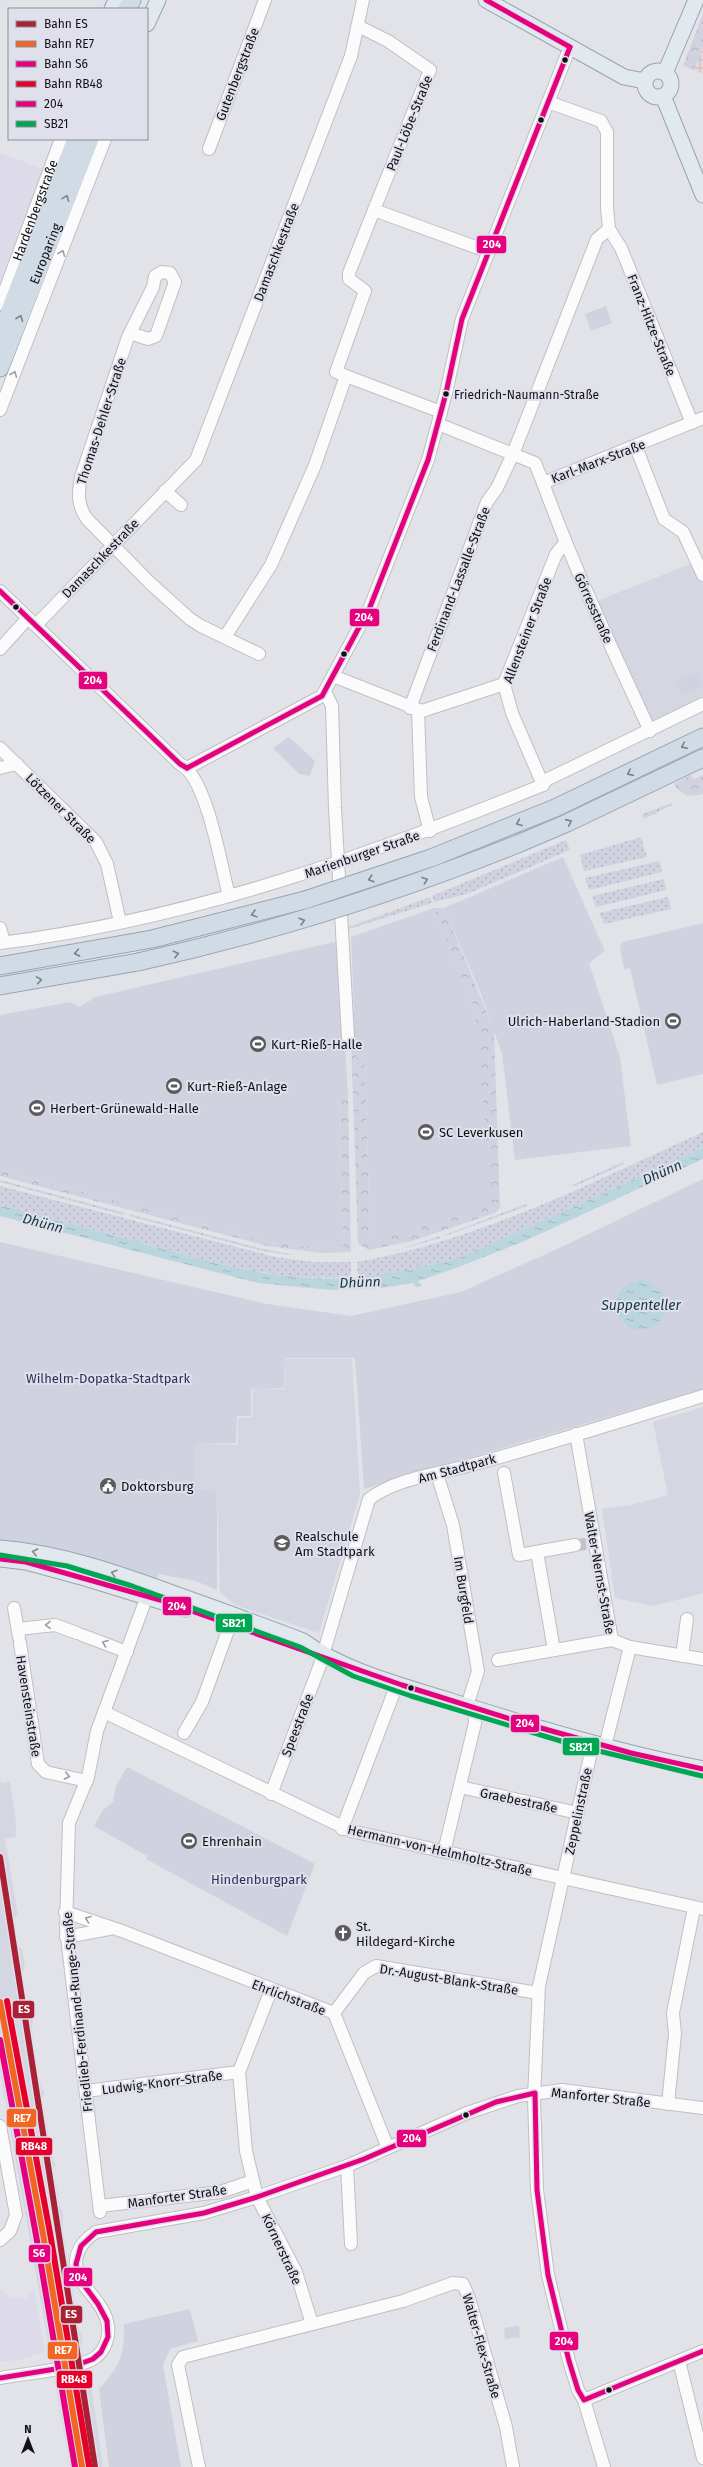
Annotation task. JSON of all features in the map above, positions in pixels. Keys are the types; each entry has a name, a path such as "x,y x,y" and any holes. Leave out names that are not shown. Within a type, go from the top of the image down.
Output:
{"highway":[{"name":"Europaring","path":"0,336 69,158 90,140"},
{"name":"Europaring","path":"0,368 90,140"},
{"path":"0,966 80,953 183,932 267,910 348,886 432,858 514,826 703,737"},
{"path":"0,986 86,972 181,952 339,909 438,876 500,851 567,823 703,758"}],"main road":[{"path":"148,22 158,0"},
{"path":"486,0 628,78 645,81"},
{"path":"665,73 696,0"},
{"path":"645,81 653,72 665,73"},
{"path":"645,81 647,92 652,96 663,96 670,89 671,83 665,73"},
{"path":"663,96 702,189"},
{"name":"Europaring","path":"69,158 68,145 70,140"},
{"path":"0,1548 26,1550 70,1559 149,1591 304,1641 323,1655"},
{"path":"0,1559 26,1562 149,1591 160,1600 297,1649 323,1655 397,1684 599,1744 703,1769"}],"street":[{"name":"Gutenbergstraße","path":"209,149 265,0"},
{"name":"Damaschkestraße","path":"0,649 32,622 112,545 196,460 351,56 363,0"},
{"name":"Paul-Löbe-Straße","path":"346,376 336,372 365,291 350,279 349,273 430,70 388,40 358,26"},
{"path":"187,768 319,699 333,676 374,598 428,460 441,412 462,319 570,47"},
{"path":"548,102 601,122 606,127 608,139 607,208 609,229"},
{"name":"Hardenbergstraße","path":"0,304 61,140"},
{"path":"0,410 90,140"},
{"path":"374,210 489,252"},
{"name":"Franz-Hitze-Straße","path":"609,229 621,248 692,424"},
{"name":"Ferdinand-Lassalle-Straße","path":"414,709 487,502 496,488 513,454 597,239 609,229"},
{"name":"Thomas-Dehler-Straße","path":"112,545 86,519 81,510 78,495 81,477 95,430 130,333 153,287 155,276 162,272 170,273 175,282 156,336 148,339 130,333"},
{"path":"225,637 270,565 314,465 346,376 441,412"},
{"name":"Karl-Marx-Straße","path":"438,424 535,463 543,483 692,424 703,418"},
{"path":"636,446 664,519 683,532 703,575"},
{"name":"Görresstraße","path":"543,483 565,543 650,731"},
{"path":"166,491 181,505"},
{"name":"Allensteiner Straße","path":"543,785 512,713 504,684 556,554 565,543"},
{"path":"112,545 181,611 201,626 259,654"},
{"path":"0,591 180,764 187,768 199,787 206,807 229,896"},
{"path":"333,676 414,709 430,709 497,684 504,684"},
{"path":"324,692 332,706 338,864 348,1037"},
{"name":"Marienburger Straße","path":"2,943 120,922 229,896 338,864 430,831 543,785 546,780 650,731 703,704"},
{"path":"414,709 420,790 430,831"},
{"name":"Lötzener Straße","path":"0,748 96,842 103,852 112,881 120,922"},
{"name":"Lötzener Straße","path":"0,768 17,764"},
{"path":"0,928 2,943"},
{"name":"Am Stadtpark","path":"323,1655 369,1499 381,1490 703,1396"},
{"name":"Walter-Nernst-Straße","path":"576,1434 585,1544 612,1640 630,1647 599,1744"},
{"path":"504,1473 519,1555 585,1544"},
{"name":"Im Burgfeld","path":"438,1474 453,1525 478,1671 471,1707 475,1723 444,1852"},
{"path":"537,1552 554,1650"},
{"name":"Friedlieb-Ferdinand-Runge-Straße","path":"100,2209 66,1937 65,1912 69,1817 87,1781 95,1738 149,1591"},
{"name":"Havensteinstraße","path":"14,1608 38,1764 46,1772 87,1781"},
{"path":"682,1656 687,1619"},
{"path":"19,1637 55,1625 127,1652"},
{"path":"180,1741 202,1702 230,1625"},
{"path":"498,1660 612,1640"},
{"path":"630,1647 703,1659"},
{"name":"Speestraße","path":"271,1794 323,1655"},
{"path":"342,1828 397,1684"},
{"name":"Hermann-von-Helmholtz-Straße","path":"104,1712 180,1741 271,1794 342,1828 699,1908"},
{"name":"Zeppelinstraße","path":"599,1744 578,1813 538,1993 535,2093 537,2190 548,2274 569,2361 578,2390 584,2400 604,2467"},
{"name":"Graebestraße","path":"460,1787 578,1813"},
{"path":"668,2104 675,2034 673,2013 699,1908"},
{"name":"Ehrlichstraße","path":"65,1912 98,1923 109,1929 122,1932 334,2014 388,2148"},
{"name":"Ehrlichstraße","path":"66,1937 109,1929"},
{"name":"Dr.-August-Blank-Straße","path":"334,2014 364,1973 376,1966 538,1993"},
{"path":"239,2072 270,1990"},
{"name":"Ludwig-Knorr-Straße","path":"86,2091 239,2072"},
{"name":"Körnerstraße","path":"239,2072 246,2151 253,2181 258,2198 296,2272 312,2324"},
{"name":"Manforter Straße","path":"0,2378 84,2363 98,2355 104,2347 109,2327 107,2319 84,2287 76,2270 77,2253 88,2237 96,2232 204,2213 258,2198 347,2166 489,2105 535,2093 570,2091 703,2108"},
{"path":"0,2126 2,2146 16,2210 15,2220 10,2231 0,2240"},
{"path":"347,2166 351,2244"},
{"name":"Manforter Straße","path":"100,2209 220,2192 253,2181"},
{"name":"Walter-Flex-Straße","path":"312,2324 403,2301 453,2283 463,2284 469,2298 506,2427 513,2467"},
{"path":"199,2467 178,2365 183,2357 312,2324"},
{"path":"584,2400 703,2351"},
{"path":"679,2361 698,2417 703,2458"}],"shaded area":[{"path":"703,47 703,74 694,70"},
{"path":"0,153 43,169 1,279 0,278"},
{"path":"693,563 703,585 703,696 652,723 597,601"},
{"name":"Realschule Am Stadtpark","path":"285,1359 352,1359 360,1494 319,1633 235,1605 220,1592 217,1493 196,1489 194,1444 238,1445 238,1418 252,1417 253,1389 285,1389"},
{"path":"703,1407 703,1593 654,1606 615,1598 602,1509 631,1505 668,1495 653,1422"},
{"path":"0,1778 1,1783 10,1782 16,1822 16,1837 5,1839 18,1916 14,1917 18,1946 22,1949 25,1967 22,1973 29,2013 33,2018 32,2030 39,2082 44,2093 42,2099 52,2156 56,2165 53,2169 60,2208 63,2211 63,2231 79,2331 83,2342 81,2345 85,2373 91,2385 103,2467 70,2467 0,2071"},
{"path":"34,2289 45,2352 18,2360 0,2362 0,2290 10,2298 27,2298"}],"green space":[{"path":"703,14 703,47 694,70 683,66"},
{"path":"606,306 612,323 591,331 585,314"},
{"path":"698,672 703,685 682,696 675,683"},
{"path":"289,737 315,761 310,776 299,774 273,748"},
{"path":"691,775 694,779 703,775 703,794 690,796 683,794 674,784"},
{"path":"672,803 672,805 644,819 642,814"},
{"path":"641,837 647,857 584,871 580,855"},
{"path":"566,840 570,850 467,894 434,902 432,896"},
{"path":"563,857 605,951 589,963 620,1057 631,1146 515,1160 502,1054 481,994 444,908"},
{"path":"660,861 662,872 589,890 585,878"},
{"path":"664,879 666,890 596,907 592,896"},
{"path":"430,897 432,903 349,929 349,927"},
{"path":"668,897 671,909 604,924 599,913"},
{"path":"434,908 444,908 494,1030 500,1208 495,1213 412,1241 369,1250 358,1244 350,1011 354,1010 356,1057 365,1058 370,1241 475,1010"},
{"name":"SC Leverkusen","path":"434,908 475,1010 492,1205 370,1241 365,1058 356,1057 351,937"},
{"name":"Ulrich-Haberland-Stadion","path":"703,923 703,1074 657,1085 630,968 624,969 620,947 623,942"},
{"name":"Kurt-Rieß-Anlage","path":"339,941 348,1095 339,1096 343,1248 310,1247 271,1242 0,1170 0,1015 70,1002 80,1007 95,997"},
{"path":"339,1095 348,1095 351,1252 321,1253 267,1246 0,1176 0,1170 271,1242 310,1247 343,1248"},
{"path":"703,1132 703,1148 464,1256 408,1272 358,1278 357,1262 446,1240 490,1225 576,1190"},
{"path":"623,1162 624,1164 573,1187 572,1185"},
{"name":"Wilhelm-Dopatka-Stadtpark","path":"703,1179 703,1389 364,1489 355,1358 285,1358 284,1388 251,1389 251,1416 237,1416 236,1443 194,1444 196,1489 217,1492 217,1590 196,1581 159,1574 155,1582 20,1542 0,1541 0,1242 267,1304 351,1316 461,1292 555,1250"},
{"path":"0,1180 125,1213 124,1215 0,1182"},
{"path":"0,1186 275,1257 314,1262 351,1262 351,1278 292,1277 232,1267 0,1205"},
{"path":"526,1204 527,1206 445,1236 445,1235"},
{"path":"129,1214 290,1255 263,1251 129,1216"},
{"path":"440,1236 440,1238 388,1253"},
{"name":"Hindenburgpark","path":"127,1767 315,1864 287,1936 146,1859 147,1856 94,1826 103,1810 113,1802 116,1786"},
{"path":"190,2309 198,2341 170,2349 163,2365 181,2467 109,2467 99,2389 120,2360 123,2345 124,2324"},
{"path":"519,2326 520,2337 505,2339 504,2328"}],"water":[{"name":"Dhünn","path":"703,1148 703,1159 527,1240 456,1268 418,1281 422,1286 416,1287 413,1283 381,1288 331,1290 258,1283 0,1216 0,1205 232,1267 264,1273 294,1277 322,1278 376,1276 433,1265 464,1256"},
{"name":"Suppenteller","path":"636,1280 646,1280 659,1287 666,1300 666,1310 659,1323 646,1330 636,1330 627,1326 620,1319 616,1310 616,1300 620,1291 627,1284"}],"waterway":[{"path":"416,1272 422,1262"}],"tunnel":[{"path":"575,1545 586,1544"}],"rail line":[{"name":"ES","path":"0,1857 95,2467"},
{"name":"RB48","path":"7,2001 50,2233 89,2466"},
{"name":"RE7","path":"0,2002 43,2234 82,2467"},
{"name":"S6","path":"0,2040 36,2235 75,2467"}],"transit line":[{"name":"204","path":"486,0 570,47"},
{"name":"204","path":"187,768 322,696 370,607 428,460 446,393 462,319 570,47"},
{"name":"204","path":"0,591 180,764 187,768"},
{"name":"SB21","path":"0,1555 67,1566 132,1586 300,1647 353,1676 411,1696 574,1745 702,1776"},
{"name":"204","path":"0,1559 26,1562 160,1600 402,1685 523,1723 631,1753 703,1769"},
{"name":"204","path":"0,2378 74,2366 93,2359 101,2352 108,2337 107,2321 98,2304 78,2277 76,2264 81,2246 96,2232 204,2213 257,2197 364,2159 496,2102 535,2093 537,2190 548,2275 569,2361 578,2390 584,2400 703,2351"}],"place":[{"name":"Friedrich-Naumann-Straße","path":"446,394"},
{"name":"Ulrich-Haberland-Stadion","path":"673,1021"},
{"name":"Kurt-Rieß-Halle","path":"258,1044"},
{"name":"Kurt-Rieß-Anlage","path":"174,1086"},
{"name":"Herbert-Grünewald-Halle","path":"37,1108"},
{"name":"SC Leverkusen","path":"426,1132"},
{"name":"Doktorsburg","path":"108,1486"},
{"name":"Realschule Am Stadtpark","path":"282,1543"},
{"name":"Ehrenhain","path":"189,1841"},
{"name":"St. Hildegard-Kirche","path":"343,1933"}]}
